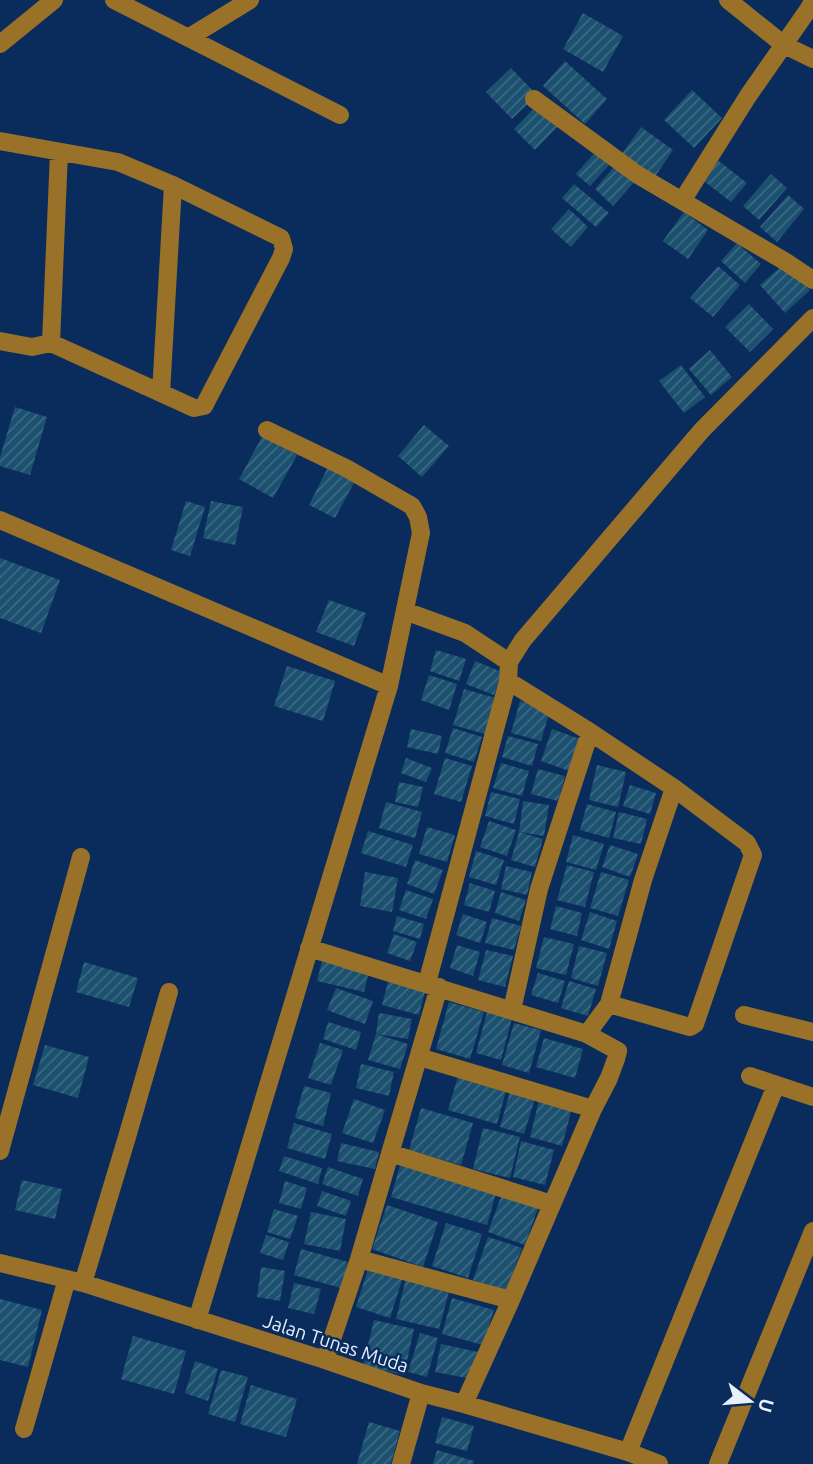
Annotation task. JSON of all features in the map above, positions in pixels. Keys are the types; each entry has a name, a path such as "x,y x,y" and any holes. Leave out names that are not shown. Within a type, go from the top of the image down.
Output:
{"street":[{"path":"0,44 54,0"},
{"path":"114,0 340,115"},
{"path":"188,38 250,0"},
{"path":"728,0 784,44 813,59"},
{"path":"682,201 748,96 813,1"},
{"path":"534,99 638,175 813,280"},
{"path":"0,141 118,162 173,185 281,238 284,249 204,406 194,408 51,343 32,347 0,341"},
{"path":"51,343 59,152"},
{"path":"161,393 173,185"},
{"path":"325,1360 359,1259 419,1057 433,985 508,681 509,662 523,640 702,430 813,318"},
{"path":"197,1320 389,686 421,533 418,517 412,506 346,468 267,430"},
{"path":"0,520 389,686"},
{"path":"405,611 465,633 509,662"},
{"path":"508,681 674,788 747,843 752,855 695,1024 690,1027 609,1004"},
{"path":"512,1010 539,889 590,732"},
{"path":"587,1034 609,1004 643,880 674,788"},
{"path":"0,1151 81,857"},
{"path":"309,948 587,1034 618,1051 609,1078 464,1404"},
{"path":"24,1429 127,1137 169,992"},
{"path":"744,1015 813,1032"},
{"path":"419,1057 593,1109"},
{"path":"750,1076 813,1097"},
{"path":"628,1451 776,1085"},
{"path":"390,1153 552,1204"},
{"path":"718,1464 813,1231"},
{"path":"359,1259 511,1300"},
{"name":"Jalan Tunas Muda","path":"0,1263 75,1281 421,1393 628,1451 659,1464"},
{"path":"401,1464 421,1393"}],"building":[{"path":"583,13 623,36 603,72 563,49"},
{"path":"565,61 607,99 585,124 543,86"},
{"path":"511,68 537,95 512,119 486,92"},
{"path":"692,90 722,118 694,148 664,120"},
{"path":"538,104 559,125 535,150 514,129"},
{"path":"641,127 673,150 654,178 621,155"},
{"path":"596,151 610,164 590,186 576,174"},
{"path":"715,158 747,183 731,202 700,178"},
{"path":"617,163 636,180 613,206 595,189"},
{"path":"771,174 787,188 759,220 743,206"},
{"path":"574,184 609,213 596,227 562,198"},
{"path":"788,195 804,209 777,242 760,227"},
{"path":"569,209 588,227 571,247 551,229"},
{"path":"684,212 708,230 688,259 663,241"},
{"path":"737,243 761,264 745,283 721,261"},
{"path":"785,263 810,290 785,313 760,285"},
{"path":"718,266 740,285 713,317 690,298"},
{"path":"749,304 773,329 750,352 725,327"},
{"path":"710,350 732,377 711,395 689,369"},
{"path":"681,365 705,397 684,413 659,381"},
{"path":"15,407 47,417 30,475 0,466 0,457"},
{"path":"424,425 449,446 422,477 398,456"},
{"path":"263,435 297,455 273,498 239,479"},
{"path":"329,465 356,479 335,518 309,505"},
{"path":"186,501 205,507 190,556 171,550"},
{"path":"211,501 243,507 235,545 203,538"},
{"path":"0,558 60,580 41,633 0,618"},
{"path":"329,600 366,613 354,646 316,632"},
{"path":"436,650 466,659 459,681 430,671"},
{"path":"475,661 502,672 494,695 466,684"},
{"path":"287,666 335,681 323,721 274,706"},
{"path":"429,675 457,684 449,710 421,700"},
{"path":"464,689 496,698 485,734 453,725"},
{"path":"520,701 550,710 541,741 511,733"},
{"path":"453,728 482,737 474,762 445,753"},
{"path":"411,729 442,736 438,754 407,747"},
{"path":"552,729 580,739 569,771 541,761"},
{"path":"508,736 538,744 532,766 502,757"},
{"path":"406,758 432,768 426,782 401,773"},
{"path":"445,758 472,766 461,802 434,794"},
{"path":"501,763 529,771 522,796 493,788"},
{"path":"597,765 626,772 618,807 589,800"},
{"path":"538,769 565,776 558,801 531,794"},
{"path":"399,782 423,787 418,807 395,802"},
{"path":"630,785 656,793 650,814 623,806"},
{"path":"491,792 520,799 514,824 485,816"},
{"path":"523,801 549,805 544,836 519,832"},
{"path":"386,802 422,812 415,838 379,828"},
{"path":"587,804 616,812 609,838 580,830"},
{"path":"619,812 647,819 641,844 613,838"},
{"path":"489,821 516,830 507,856 480,847"},
{"path":"427,827 455,835 447,862 419,854"},
{"path":"368,831 413,845 406,867 361,853"},
{"path":"519,832 543,839 535,867 511,860"},
{"path":"573,835 604,844 596,870 566,862"},
{"path":"610,845 638,854 630,877 602,867"},
{"path":"476,851 504,860 496,885 469,877"},
{"path":"415,860 443,870 434,894 407,884"},
{"path":"567,865 594,872 585,907 557,900"},
{"path":"506,866 532,872 527,895 501,889"},
{"path":"365,872 398,878 392,912 360,906"},
{"path":"601,872 629,880 618,916 590,908"},
{"path":"470,883 495,891 489,912 464,905"},
{"path":"406,890 433,899 426,919 399,910"},
{"path":"501,892 526,900 519,921 495,913"},
{"path":"556,906 582,913 577,936 550,929"},
{"path":"590,912 617,921 609,949 581,940"},
{"path":"463,914 487,922 480,943 456,935"},
{"path":"397,916 424,924 420,939 393,931"},
{"path":"492,918 521,926 514,950 485,943"},
{"path":"394,934 417,942 410,961 387,953"},
{"path":"544,937 574,944 566,975 536,968"},
{"path":"457,945 480,952 473,976 450,968"},
{"path":"579,946 607,953 598,986 571,978"},
{"path":"486,950 513,956 505,987 478,980"},
{"path":"322,961 369,971 364,992 317,981"},
{"path":"84,962 138,978 129,1007 76,992"},
{"path":"538,973 565,981 558,1003 531,995"},
{"path":"389,978 426,988 419,1015 382,1005"},
{"path":"569,981 596,989 588,1016 561,1008"},
{"path":"336,988 373,1001 365,1024 327,1010"},
{"path":"449,1002 484,1012 470,1059 436,1049"},
{"path":"487,1012 512,1018 501,1060 476,1053"},
{"path":"379,1013 412,1019 408,1039 376,1034"},
{"path":"328,1022 361,1032 356,1050 323,1039"},
{"path":"514,1023 541,1030 529,1073 502,1065"},
{"path":"376,1034 408,1044 400,1069 368,1060"},
{"path":"544,1038 583,1049 575,1078 536,1067"},
{"path":"320,1043 343,1050 331,1085 308,1078"},
{"path":"45,1045 89,1057 78,1098 33,1085"},
{"path":"361,1064 394,1072 389,1096 356,1088"},
{"path":"459,1073 507,1087 497,1124 448,1110"},
{"path":"304,1086 331,1093 323,1126 295,1118"},
{"path":"511,1088 536,1095 524,1134 500,1127"},
{"path":"540,1096 573,1104 562,1146 530,1137"},
{"path":"354,1099 385,1110 373,1143 342,1133"},
{"path":"421,1108 473,1123 461,1165 409,1150"},
{"path":"294,1123 332,1134 325,1159 287,1148"},
{"path":"483,1128 520,1137 510,1178 473,1169"},
{"path":"521,1141 554,1150 545,1185 513,1177"},
{"path":"341,1143 379,1152 375,1169 337,1161"},
{"path":"284,1156 322,1168 318,1184 279,1171"},
{"path":"401,1162 497,1190 487,1225 391,1197"},
{"path":"328,1167 363,1179 358,1196 322,1184"},
{"path":"22,1180 62,1189 55,1219 15,1210"},
{"path":"285,1181 307,1188 301,1209 279,1203"},
{"path":"322,1191 351,1201 346,1216 317,1206"},
{"path":"502,1194 538,1208 525,1245 488,1232"},
{"path":"387,1205 438,1222 423,1267 372,1249"},
{"path":"274,1209 298,1216 290,1239 267,1232"},
{"path":"311,1212 346,1219 340,1251 304,1244"},
{"path":"446,1223 482,1234 468,1278 432,1266"},
{"path":"266,1235 289,1242 283,1260 260,1253"},
{"path":"488,1237 522,1248 506,1291 473,1280"},
{"path":"301,1249 348,1262 341,1288 294,1275"},
{"path":"370,1263 404,1274 390,1318 356,1307"},
{"path":"261,1267 285,1271 280,1301 257,1297"},
{"path":"406,1278 450,1288 439,1329 396,1319"},
{"path":"294,1283 321,1289 314,1314 288,1308"},
{"path":"452,1298 494,1310 483,1345 442,1334"},
{"path":"0,1299 42,1310 28,1367 0,1360"},
{"path":"374,1320 414,1329 404,1375 363,1366"},
{"path":"420,1333 438,1338 427,1377 408,1372"},
{"path":"133,1336 186,1351 174,1394 121,1379"},
{"path":"441,1344 478,1352 472,1379 435,1372"},
{"path":"195,1361 218,1369 208,1401 185,1393"},
{"path":"221,1370 248,1377 235,1422 208,1414"},
{"path":"251,1385 297,1399 286,1437 240,1424"},
{"path":"442,1417 474,1426 467,1451 435,1443"},
{"path":"369,1422 400,1431 391,1464 357,1464"},
{"path":"437,1450 474,1461 473,1464 433,1464"}]}
